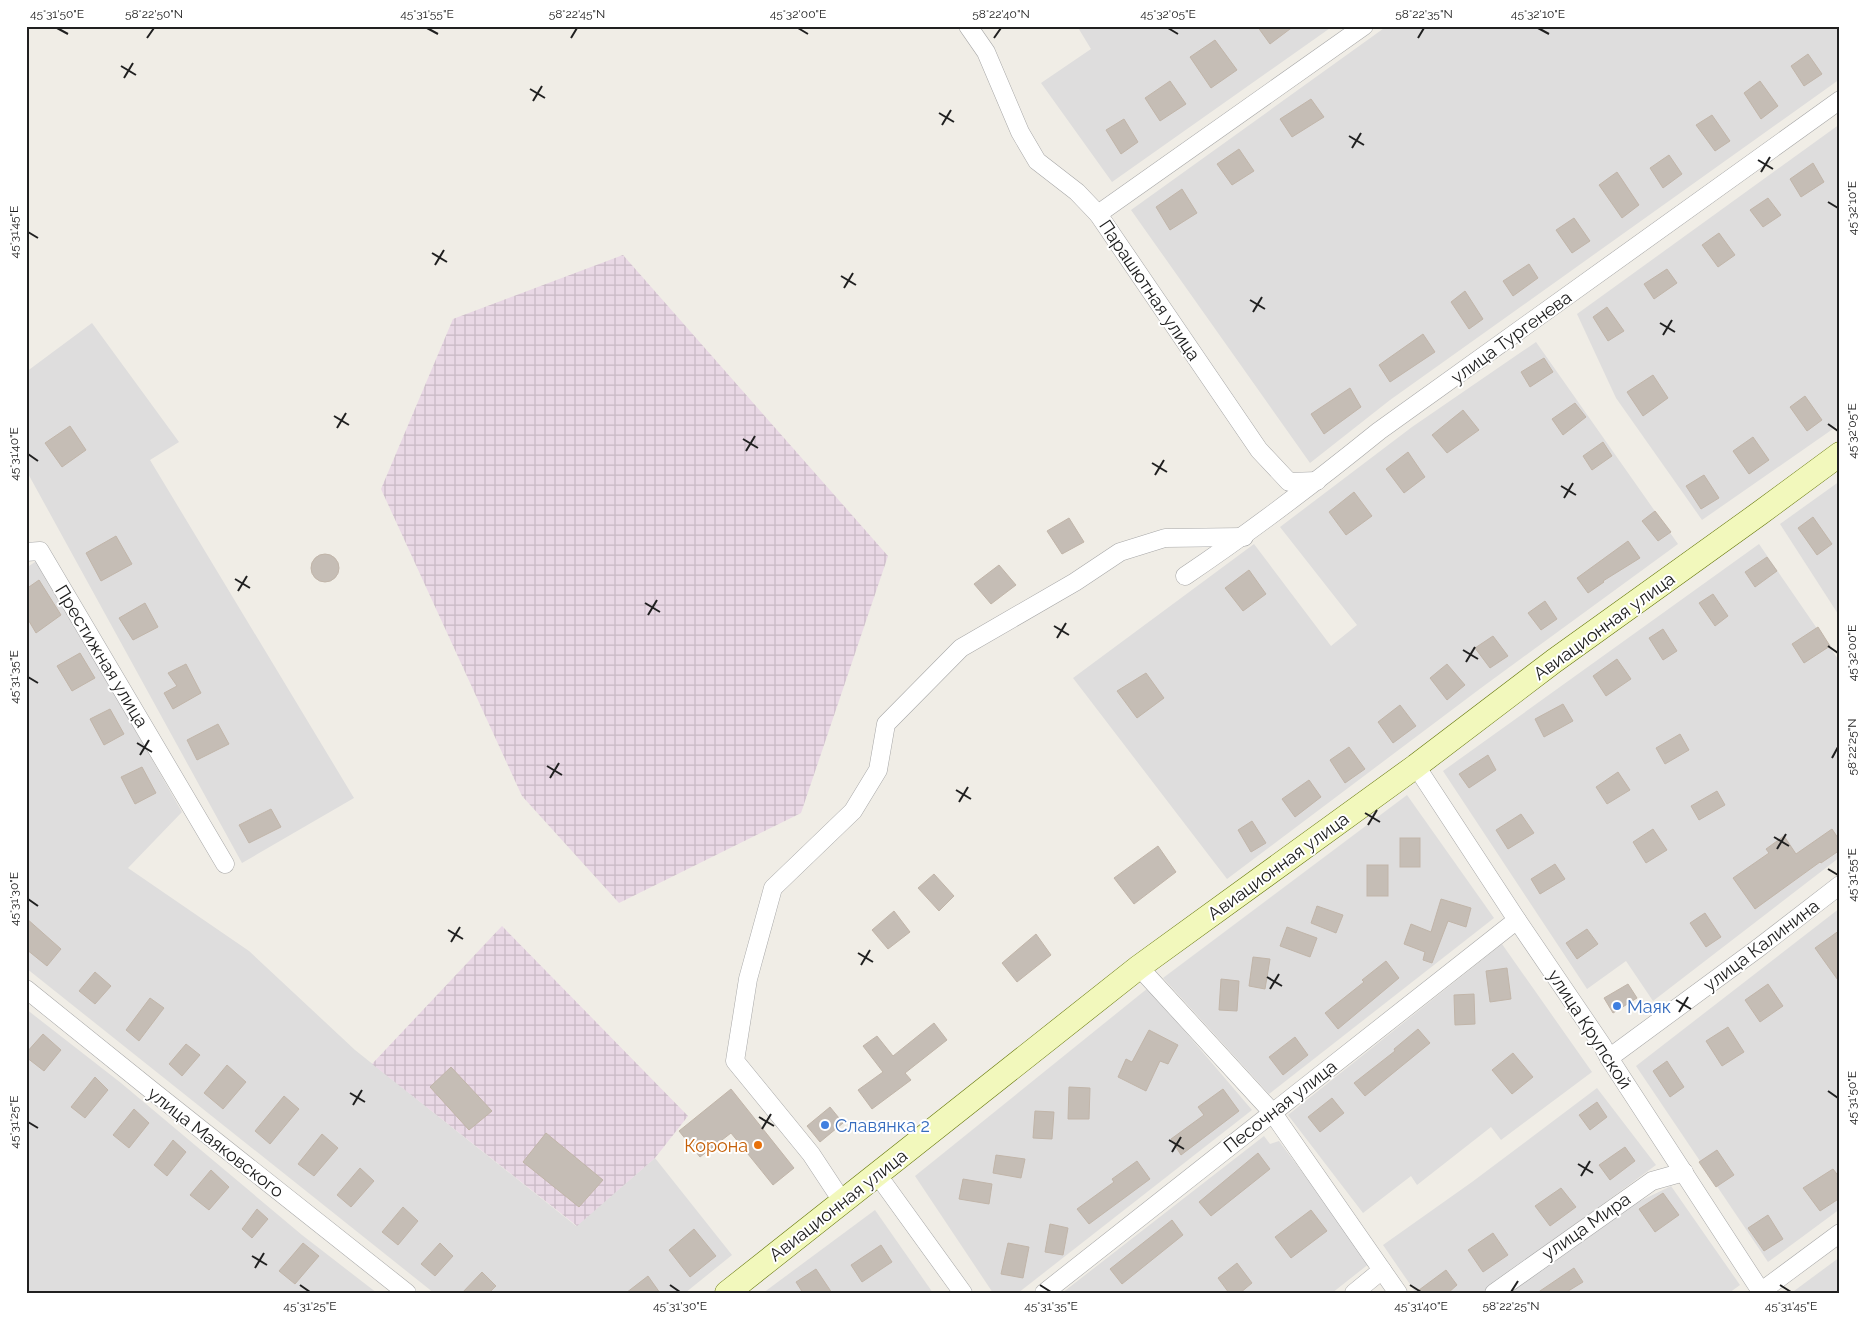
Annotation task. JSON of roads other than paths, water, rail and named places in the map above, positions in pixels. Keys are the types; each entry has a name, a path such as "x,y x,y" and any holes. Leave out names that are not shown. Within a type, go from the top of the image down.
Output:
{"main road":[{"name":"Авиационная улица","path":"727,1293 1139,967 1416,766 1554,661 1840,454"}],"street":[{"path":"968,26 986,52 1020,132 1037,161 1077,192 1098,214"},
{"name":"Парашютная улица","path":"1317,481 1289,482 1259,450 1098,214 1364,26"},
{"name":"улица Тургенева","path":"1185,576 1244,537 1380,431 1840,100"},
{"path":"842,1201 811,1154 735,1061 748,979 773,888 853,811 878,770 886,724 961,648 1075,582 1120,552 1165,538 1244,537"},
{"name":"Престижная улица","path":"33,551 225,864"},
{"name":"улица Крупской","path":"1416,766 1597,1038 1761,1292"},
{"name":"улица Калинина","path":"1609,1058 1840,885"},
{"name":"Песочная улица","path":"1044,1293 1517,920"},
{"path":"1139,967 1272,1112 1398,1293"},
{"name":"улица Маяковского","path":"26,989 406,1293"},
{"name":"улица Мира","path":"1494,1293 1652,1181 1684,1172"},
{"path":"877,1174 963,1293"},
{"path":"1761,1292 1840,1233"},
{"path":"1354,1293 1382,1270"}],"place":[{"name":"Маяк","path":"1617,1006"},
{"name":"Славянка 2","path":"825,1125"},
{"name":"Корона","path":"758,1145"}]}
